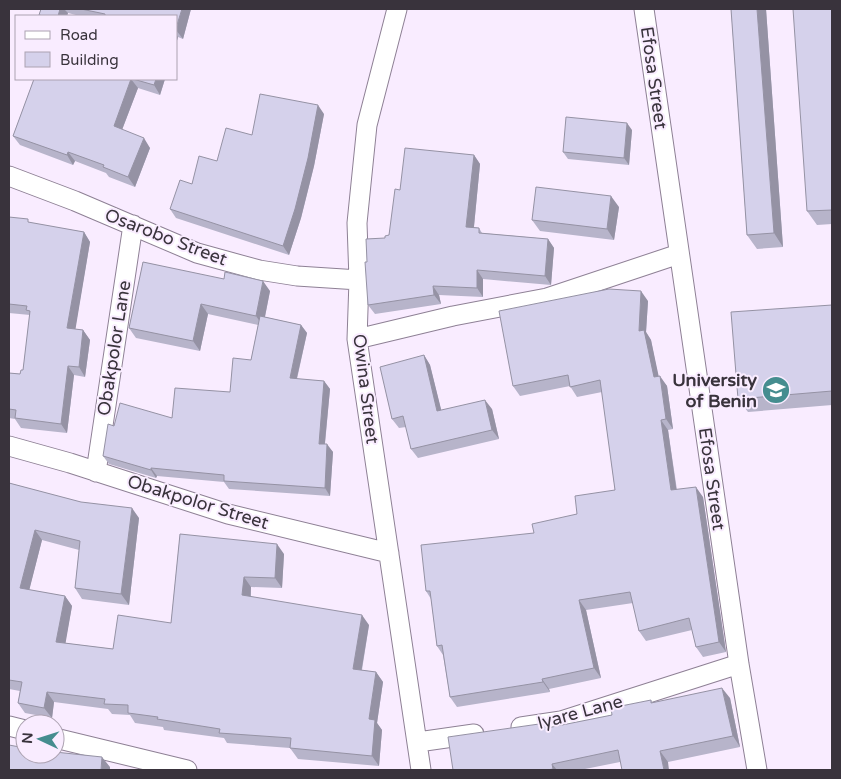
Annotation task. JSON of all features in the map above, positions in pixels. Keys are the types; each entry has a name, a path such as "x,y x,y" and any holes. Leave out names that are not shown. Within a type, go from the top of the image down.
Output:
{"street":[{"name":"Owina Street","path":"397,9 367,125 356,222 359,280 357,339 421,770"},
{"name":"Efosa Street","path":"644,9 739,664 757,770"},
{"name":"Osarobo Street","path":"9,176 75,200 197,252 259,270 297,276 359,280"},
{"name":"Obakpolor Lane","path":"96,472 133,225"},
{"path":"357,339 453,316 547,298 679,254"},
{"name":"Obakpolor Street","path":"9,446 228,514 388,553"},
{"name":"Iyare Lane","path":"418,742 560,721 739,664"},
{"path":"65,740 187,770"}],"building":[{"path":"41,9 60,9 58,15 39,15"},
{"path":"81,9 182,9 178,22 178,15 105,14"},
{"path":"731,9 757,9 774,233 747,235"},
{"path":"793,9 832,9 832,210 807,211"},
{"path":"34,80 131,80 114,126 144,138 128,177 103,167 104,165 68,152 67,155 13,136"},
{"path":"136,80 156,80 154,85"},
{"path":"260,94 318,105 308,158 283,246 170,209 180,180 192,184 199,156 217,161 226,128 252,135"},
{"path":"566,117 627,123 624,158 563,152"},
{"path":"405,148 474,155 466,227 479,228 479,233 548,239 545,276 477,270 477,288 433,286 434,295 368,305 365,262 367,262 366,239 385,238 385,236 389,235 395,189 400,190"},
{"path":"536,187 611,196 607,229 532,220"},
{"path":"9,217 28,219 28,222 84,232 67,328 83,330 79,367 68,366 61,424 15,418 16,410 9,409 9,373 20,374 21,370 23,370 30,311 26,310 27,306 9,304"},
{"path":"143,262 224,279 225,272 263,281 256,316 201,304 193,341 129,328"},
{"path":"609,289 641,291 639,331 644,330 654,377 660,376 666,419 661,420 671,490 696,487 719,642 696,647 689,618 639,631 630,592 579,600 594,668 542,679 543,682 450,697 442,645 437,646 430,591 426,591 421,545 534,533 532,524 577,514 575,496 615,490 600,380 570,387 568,375 513,386 499,311"},
{"path":"832,305 832,391 738,399 731,312"},
{"path":"260,316 301,325 290,378 324,381 319,444 327,444 325,488 224,481 224,475 151,468 151,470 103,456 108,424 114,426 120,403 172,418 175,388 230,392 233,358 251,360"},
{"path":"424,355 437,411 485,400 492,430 411,449 403,416 392,419 380,367"},
{"path":"9,483 81,502 132,508 121,594 75,588 80,541 35,530 20,588 65,596 56,642 113,649 118,615 171,623 180,534 277,544 275,578 244,577 242,595 362,615 353,669 376,672 369,719 375,720 372,756 290,748 291,738 219,733 220,729 128,713 128,705 104,704 105,699 47,692 44,708 18,703 22,682 9,680"},
{"path":"722,688 733,736 660,751 664,770 622,770 618,750 552,764 553,769 547,770 453,770 448,737 546,723 547,728 612,715 611,708 651,700 651,703"},
{"path":"9,745 15,746 15,764 65,764 65,753 102,757 101,770 9,770"}],"place":[{"name":"University of Benin","path":"776,390"}]}
